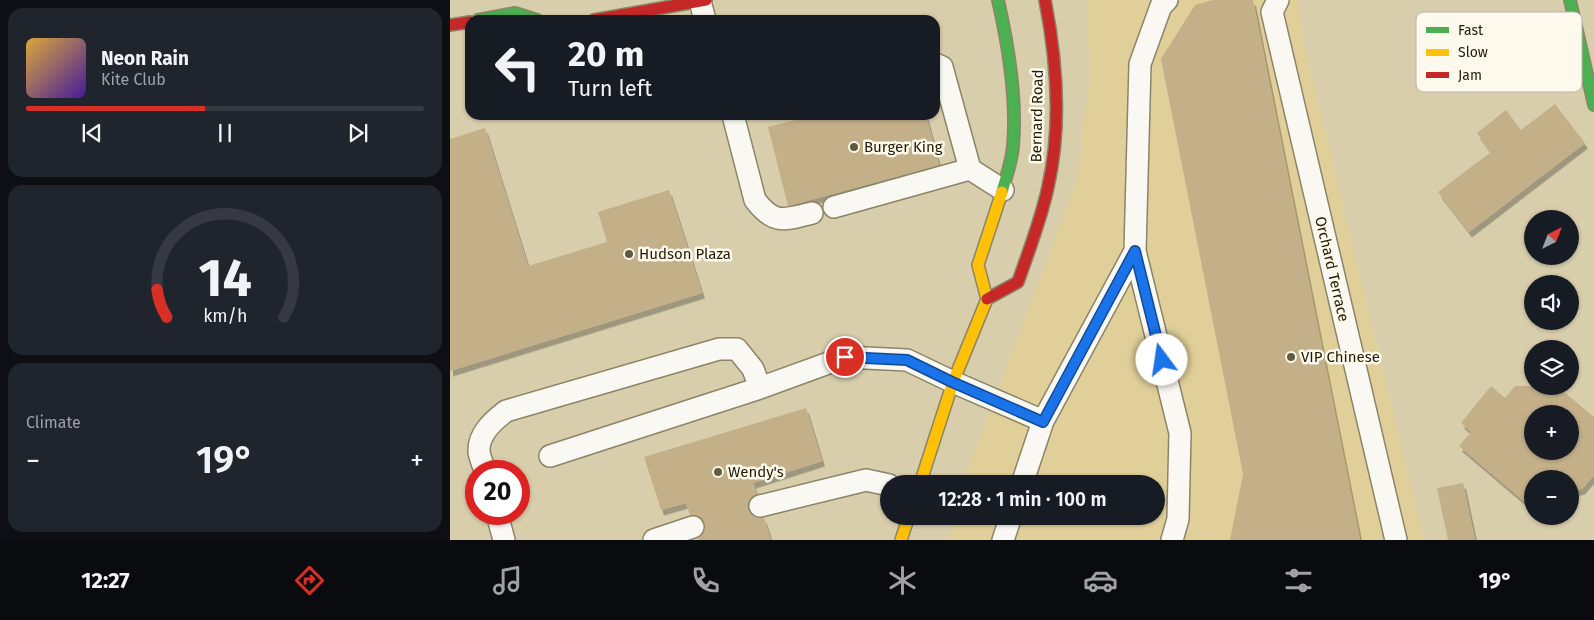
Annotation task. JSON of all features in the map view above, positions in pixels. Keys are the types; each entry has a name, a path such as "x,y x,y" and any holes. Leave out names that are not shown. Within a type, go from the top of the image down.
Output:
{"main road":[{"name":"Bernard Road","path":"998,0 1005,30 1013,102 1013,147 1003,190 978,265 986,299 1018,282 1043,208 1053,160 1056,88 1045,0"},
{"path":"515,13 526,4"},
{"path":"636,15 704,7"},
{"path":"504,15 515,13 521,15"},
{"path":"450,25 465,23"},
{"path":"1582,52 1594,105"},
{"path":"923,475 952,382 986,299"},
{"path":"900,540 906,525"}],"lane":[{"path":"1167,0 1161,6 1140,64 1135,251 1180,433 1178,519 1172,540"},
{"name":"Orchard Terrace","path":"1278,0 1272,12 1396,540"},
{"path":"940,66 942,67 970,169 1003,190"},
{"path":"734,120 755,200 775,218 785,220 812,213"},
{"path":"834,207 970,169"},
{"path":"1025,475 1043,422 1135,251"},
{"path":"482,460 479,452 484,434 492,422 506,411 719,349 737,349 752,368 760,388"},
{"path":"550,456 760,388 845,357 907,360 1043,422"},
{"path":"760,506 866,480 880,483"},
{"path":"500,525 504,540"},
{"path":"1003,540 1008,525"},
{"path":"654,540 693,527"}],"shaded area":[{"path":"1087,0 1298,0 1303,40 1424,540 949,540 953,525 1165,525 1165,475 967,475 1076,184 1090,74"}],"building":[{"path":"1213,0 1253,0 1360,540 1230,540 1243,474 1161,59 1195,5"},
{"path":"1555,104 1585,143 1469,232 1438,192 1491,152 1477,133 1506,110 1521,130"},
{"name":"Burger King","path":"795,120 927,120 939,165 788,206 768,127"},
{"name":"Hudson Plaza","path":"485,128 528,266 607,242 598,212 669,190 702,293 450,371 450,139"},
{"path":"1491,386 1505,398 1515,386 1524,386 1524,395 1568,395 1594,417 1594,475 1582,489 1579,490 1579,470 1524,470 1524,501 1459,446 1471,432 1461,423"},
{"name":"Wendy's","path":"806,408 822,461 753,483 757,494 748,502 748,509 756,518 764,518 771,540 697,540 705,530 705,524 701,517 690,515 686,503 661,510 644,457"},
{"path":"1463,483 1475,540 1448,540 1437,488"}],"traffic: fast":[{"path":"998,0 1008,54 1014,110 1012,152 1002,192"},
{"path":"1570,0 1573,12"},
{"path":"504,15 515,13 521,15"},
{"path":"1582,52 1594,105"}],"traffic: slow":[{"path":"923,475 953,382 987,299 978,265 1002,192"},
{"path":"901,540 906,525"}],"traffic: jam":[{"path":"622,15 706,0"},
{"path":"987,299 1018,282 1048,187 1055,141 1056,94 1055,70 1045,0"},
{"path":"450,25 465,23"}],"place":[{"name":"Burger King","path":"854,147"},
{"name":"Hudson Plaza","path":"629,254"},
{"name":"VIP Chinese","path":"1291,357"},
{"name":"Wendy's","path":"718,472"}],"route":[{"path":"845,357 907,360 1043,422 1135,251 1162,360"}]}
